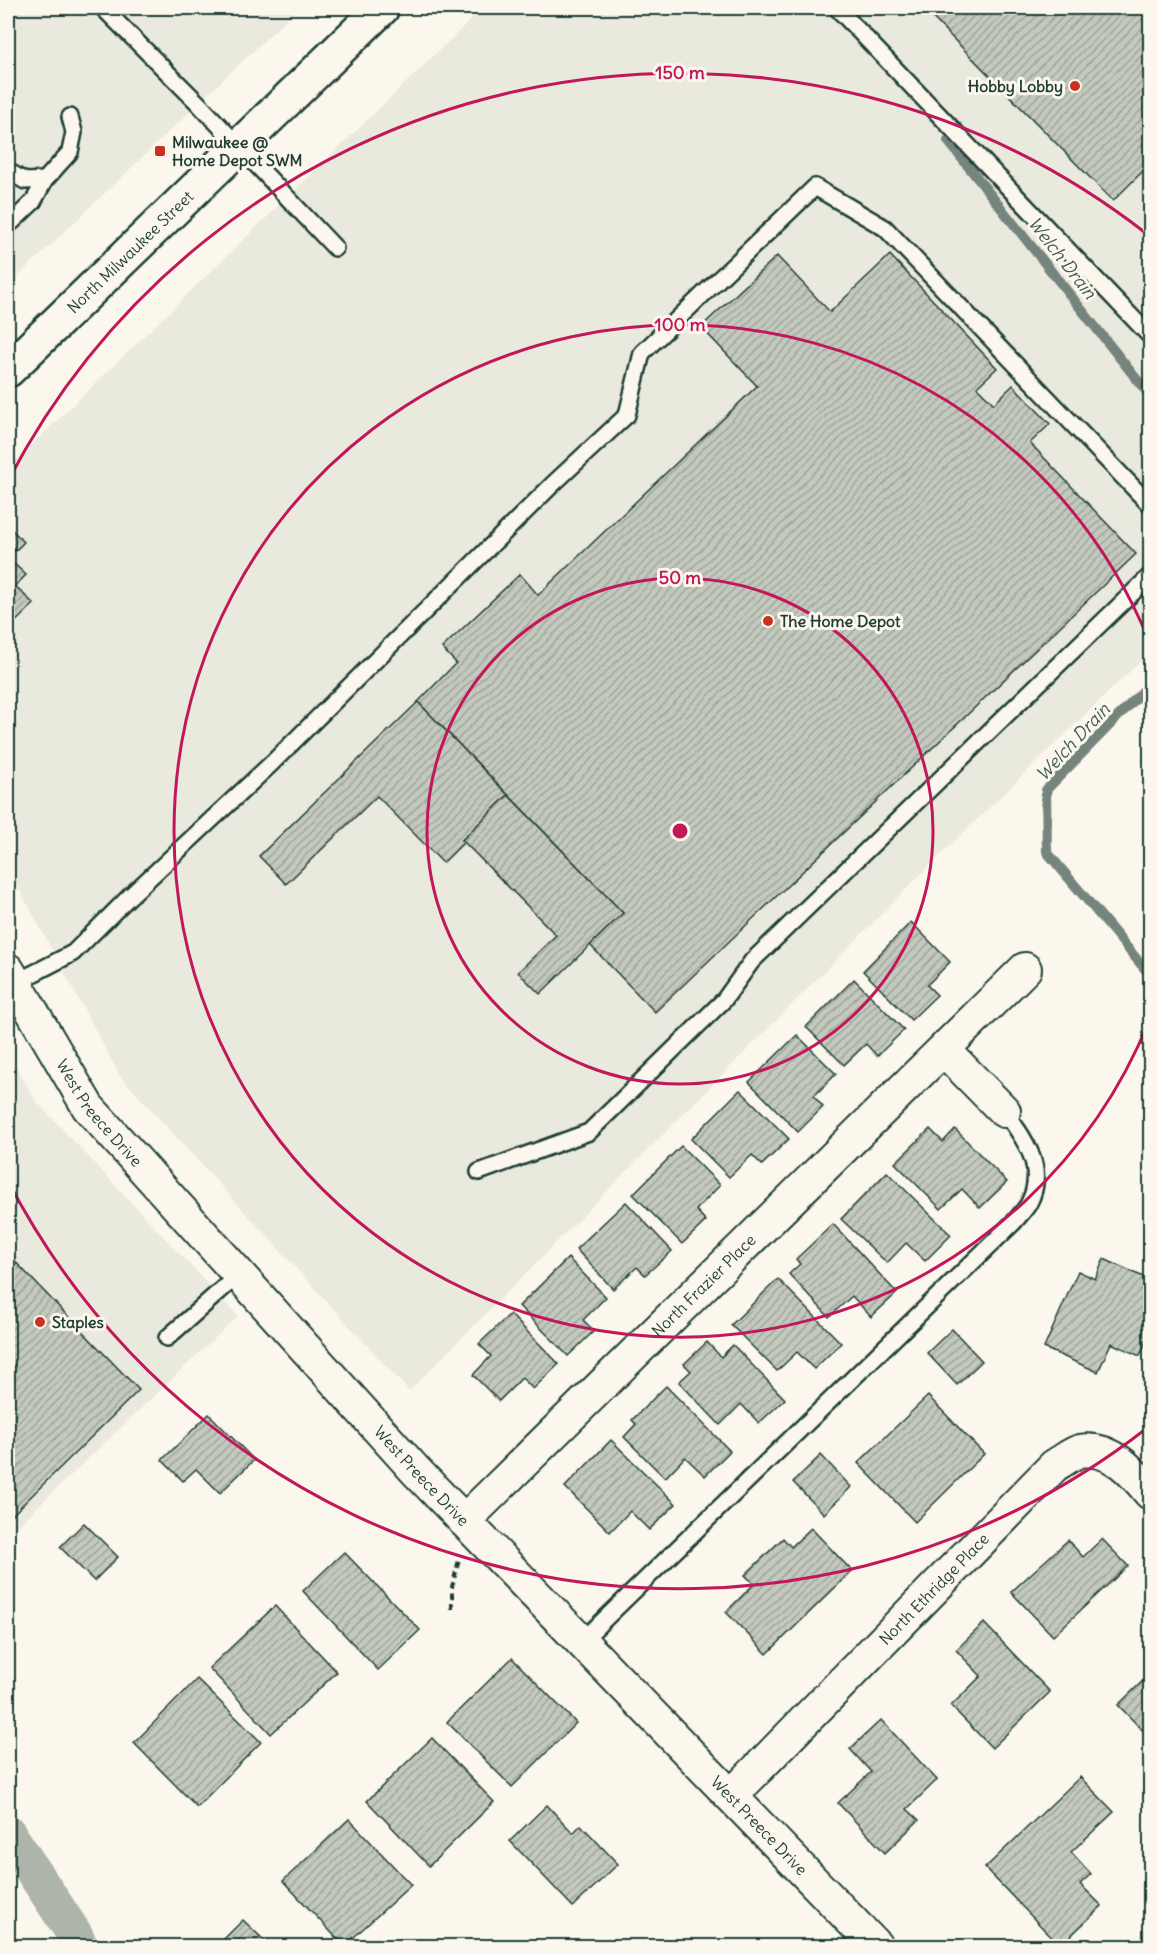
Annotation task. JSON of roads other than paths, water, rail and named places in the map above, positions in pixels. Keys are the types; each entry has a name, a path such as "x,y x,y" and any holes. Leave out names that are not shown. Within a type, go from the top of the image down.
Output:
{"main road":[{"name":"North Milwaukee Street","path":"8,370 381,8"}],"street":[{"name":"North Frazier Place","path":"464,1521 1025,969"},
{"name":"West Preece Drive","path":"10,980 88,1107 416,1471 876,1947"},
{"path":"944,1050 1004,1111"},
{"name":"North Ethridge Place","path":"731,1796 1055,1465 1079,1451 1104,1452 1130,1469 1150,1493"}],"lane":[{"path":"103,8 239,146 335,248"},
{"path":"837,8 1150,336"},
{"path":"8,223 12,222 33,202 45,180 70,152 74,132 70,117"},
{"path":"8,171 25,181 45,180"},
{"path":"10,980 73,953 129,897 272,763 553,484 627,415 642,353 814,187 885,228 1150,505"},
{"path":"479,1172 589,1132 724,1000 752,961 1150,576"},
{"path":"582,1642 1014,1222 1029,1203 1035,1184 1035,1164 1026,1142 1004,1111"},
{"path":"167,1338 239,1274"}],"waterway":[{"name":"Welch Drain","path":"948,141 1150,396"},
{"name":"Welch Drain","path":"1150,684 1046,790 1047,852 1150,975"},
{"path":"8,1833 80,1946"}],"place":[{"name":"Hobby Lobby","path":"1075,86"},
{"name":"Milwaukee @ Home Depot SWM","path":"160,151"},
{"name":"The Home Depot","path":"768,621"},
{"name":"Staples","path":"40,1322"}]}
